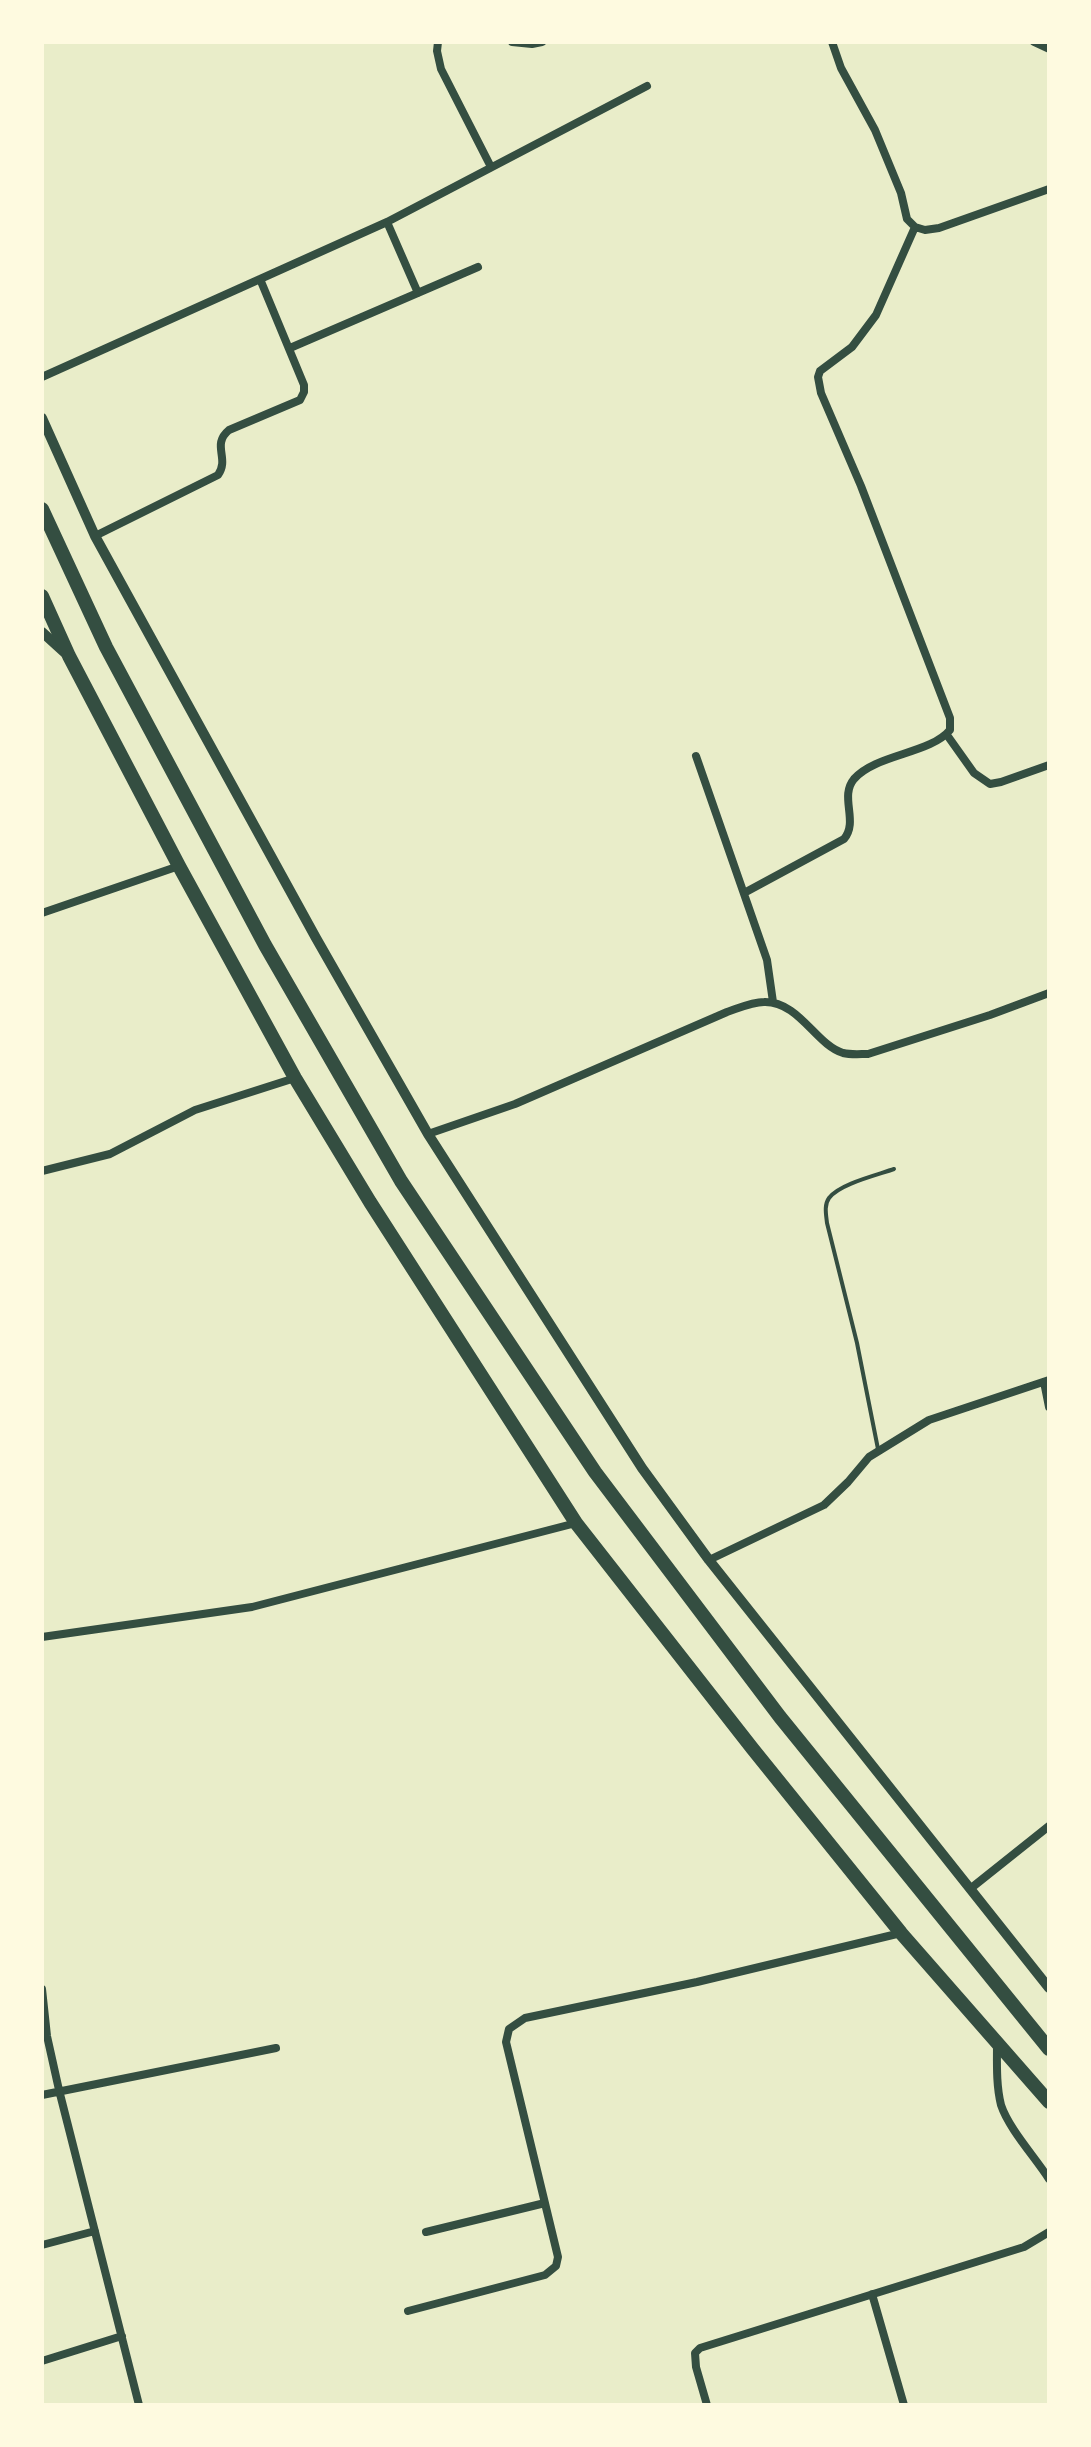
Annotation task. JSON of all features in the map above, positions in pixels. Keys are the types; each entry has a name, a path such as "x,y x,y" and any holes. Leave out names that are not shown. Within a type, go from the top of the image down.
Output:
{"highway":[{"path":"42,509 106,647 236,891 401,1181 595,1472 780,1717 1049,2049"},
{"path":"42,596 69,656 179,866 295,1078 370,1202 576,1523 901,1933 1049,2102"}],"street":[{"path":"438,42 441,69 491,167"},
{"path":"512,42 542,42"},
{"path":"832,42 841,68 875,130 901,193 907,219 915,227 925,230 939,228 1049,189"},
{"path":"1034,42 1049,49"},
{"path":"42,377 387,222 647,86"},
{"path":"387,222 418,293"},
{"path":"744,893 844,839 851,828 849,789 856,777 874,766 947,735 950,730 950,718 861,486 821,393 818,377 820,371 852,347 876,315 915,227"},
{"path":"290,348 478,267"},
{"path":"95,536 218,475 222,469 220,442 223,435 300,400 304,385 260,279"},
{"path":"42,418 95,536 316,938 428,1134 642,1468 709,1560 1049,1988"},
{"path":"42,632 69,656"},
{"path":"947,735 974,773 990,784 1049,765"},
{"path":"696,756 767,960 773,1002"},
{"path":"42,913 179,866"},
{"path":"428,1134 515,1104 727,1012 761,1001 773,1002 804,1020 839,1052 855,1055 868,1054 1049,993"},
{"path":"42,1171 110,1154 195,1110 295,1078"},
{"path":"709,1560 824,1505 869,1457 929,1420 1047,1381 1049,1407"},
{"path":"42,1637 252,1607 576,1523"},
{"path":"970,1889 1049,1826"},
{"path":"408,2311 545,2275 556,2266 558,2257 506,2042 509,2029 525,2018 697,1982 901,1933"},
{"path":"42,1989 47,2036 59,2090 139,2405"},
{"path":"997,2042 1001,2106 1049,2179"},
{"path":"42,2095 276,2048"},
{"path":"426,2232 545,2203"},
{"path":"42,2245 95,2231"},
{"path":"707,2405 696,2367 695,2353 700,2348 1024,2247 1049,2232"},
{"path":"872,2294 904,2405"},
{"path":"42,2361 122,2336"}],"lane":[{"path":"878,1451 825,1206 838,1189 894,1169"}]}
